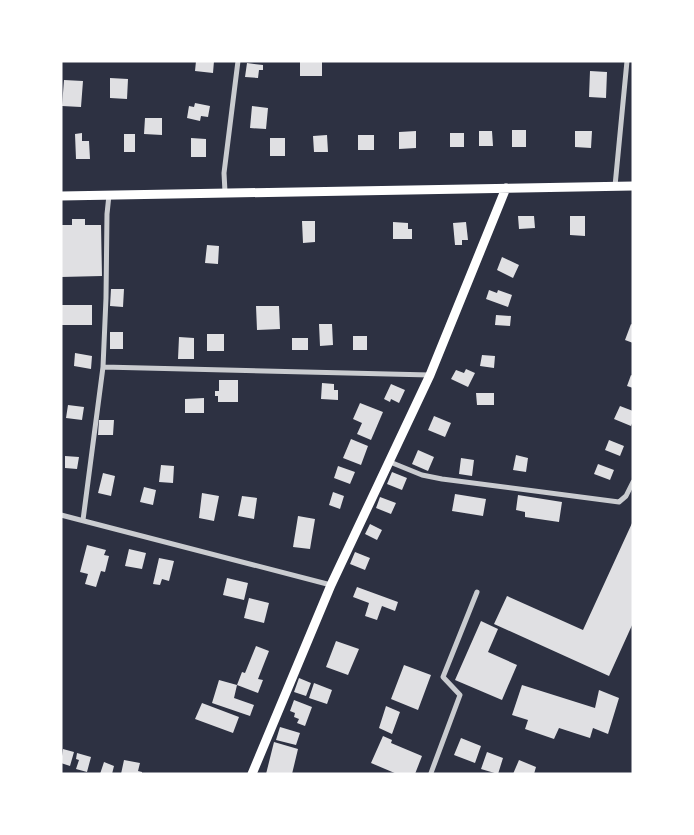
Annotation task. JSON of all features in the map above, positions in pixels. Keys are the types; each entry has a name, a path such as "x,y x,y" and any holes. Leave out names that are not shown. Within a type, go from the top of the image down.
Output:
{"main road":[{"path":"61,196 633,186"},
{"path":"252,774 332,585 430,375 506,188"}],"street":[{"path":"225,192 224,173 238,61"},
{"path":"615,186 628,61"},
{"path":"83,520 103,367 109,195"},
{"path":"103,367 430,375"},
{"path":"390,462 422,475 442,480 619,502 626,496 633,482"},
{"path":"61,515 332,585"},
{"path":"431,774 460,695 443,677 477,592"}],"building":[{"path":"196,61 214,61 213,73 195,71"},
{"path":"300,61 322,61 322,76 300,76"},
{"path":"247,63 263,65 263,70 259,70 258,78 245,77"},
{"path":"590,71 607,72 606,98 589,97"},
{"path":"110,78 128,79 127,99 110,98"},
{"path":"64,80 83,81 81,107 62,106"},
{"path":"195,103 210,106 208,117 201,116 200,121 187,118 189,106 194,107"},
{"path":"252,106 268,108 266,129 250,128"},
{"path":"145,118 162,118 162,135 144,134"},
{"path":"512,130 526,130 526,147 512,147"},
{"path":"416,131 416,148 399,149 399,132"},
{"path":"479,131 492,131 493,146 479,146"},
{"path":"575,131 592,131 591,148 575,147"},
{"path":"82,133 82,141 89,141 90,159 76,159 75,134"},
{"path":"450,133 464,133 464,147 450,147"},
{"path":"124,134 135,134 135,152 124,152"},
{"path":"327,135 328,152 314,152 313,136"},
{"path":"358,135 374,135 374,150 358,150"},
{"path":"191,138 206,139 206,157 191,157"},
{"path":"270,138 285,138 285,156 270,156"},
{"path":"518,216 534,216 535,228 519,229"},
{"path":"570,216 585,216 585,236 570,235"},
{"path":"72,219 85,219 85,225 101,225 102,276 61,277 61,225 72,225"},
{"path":"302,221 315,221 315,242 303,243"},
{"path":"393,222 408,223 408,229 412,229 412,239 393,239"},
{"path":"466,222 468,240 462,240 462,245 455,245 453,223"},
{"path":"207,245 219,246 218,264 205,263"},
{"path":"502,257 519,265 513,278 497,270"},
{"path":"111,289 124,289 123,307 110,306"},
{"path":"489,290 497,293 498,290 512,295 508,307 486,299"},
{"path":"61,305 92,305 92,325 61,325"},
{"path":"256,306 279,306 280,329 257,330"},
{"path":"496,315 511,316 510,326 495,325"},
{"path":"319,324 332,324 333,345 320,346"},
{"path":"631,324 633,325 633,343 625,340"},
{"path":"110,332 123,332 123,349 110,349"},
{"path":"207,334 224,334 224,351 207,351"},
{"path":"353,336 367,336 367,350 353,350"},
{"path":"179,337 194,338 194,359 178,359"},
{"path":"292,338 308,338 308,350 292,350"},
{"path":"75,353 92,356 91,369 74,366"},
{"path":"482,355 495,356 494,368 480,366"},
{"path":"466,369 475,373 468,387 451,379 456,370 464,373"},
{"path":"631,375 633,376 633,388 627,386"},
{"path":"219,380 238,380 238,402 218,402 218,396 215,396 215,391 219,391"},
{"path":"322,383 334,384 334,390 338,390 338,400 321,399"},
{"path":"391,384 405,390 399,403 391,399 390,402 384,399"},
{"path":"476,393 494,393 494,405 477,405"},
{"path":"204,398 204,413 185,413 185,399"},
{"path":"360,403 383,412 371,440 357,434 362,423 353,419"},
{"path":"68,405 84,407 82,420 66,418"},
{"path":"620,406 633,411 631,426 614,419"},
{"path":"434,416 451,423 445,437 428,430"},
{"path":"99,420 114,420 113,435 98,435"},
{"path":"351,439 368,446 361,465 343,458"},
{"path":"609,440 624,446 620,456 605,450"},
{"path":"418,450 434,457 428,471 412,464"},
{"path":"516,455 528,458 526,472 513,470"},
{"path":"65,456 79,457 77,469 65,468"},
{"path":"461,458 474,460 472,476 459,474"},
{"path":"598,464 614,470 610,480 594,474"},
{"path":"161,465 174,466 173,483 159,482"},
{"path":"338,466 355,472 350,484 334,478"},
{"path":"392,472 407,478 402,490 387,484"},
{"path":"103,473 115,476 111,496 98,493"},
{"path":"144,487 156,490 153,505 140,502"},
{"path":"333,492 344,496 340,509 329,505"},
{"path":"202,493 219,496 214,521 199,518"},
{"path":"455,494 486,499 483,516 452,511"},
{"path":"518,495 562,502 559,522 525,517 525,512 516,510"},
{"path":"242,496 257,498 254,519 238,516"},
{"path":"380,497 396,503 391,514 376,508"},
{"path":"298,516 315,519 310,549 293,547"},
{"path":"633,521 633,623 609,676 494,624 507,596 583,630"},
{"path":"370,524 382,530 377,540 365,534"},
{"path":"87,545 106,550 104,555 109,556 105,572 101,571 96,587 85,584 88,574 80,572"},
{"path":"129,549 146,553 142,569 125,566"},
{"path":"355,552 370,558 365,570 350,564"},
{"path":"159,558 174,561 169,581 162,579 160,585 153,584"},
{"path":"227,578 248,583 244,600 223,595"},
{"path":"357,587 398,602 395,611 382,606 377,620 365,616 369,603 353,597"},
{"path":"249,598 269,603 264,623 244,618"},
{"path":"481,621 498,629 488,652 517,665 502,700 455,680"},
{"path":"336,641 359,649 348,675 326,667"},
{"path":"256,646 269,651 258,679 263,680 258,693 237,685 242,672 245,673"},
{"path":"404,665 431,675 418,710 391,699"},
{"path":"299,678 311,683 306,696 294,692"},
{"path":"219,680 237,685 234,698 254,705 250,716 212,703"},
{"path":"314,683 332,690 327,704 309,698"},
{"path":"522,685 595,708 599,690 619,698 608,734 593,728 590,738 559,728 554,739 525,729 528,720 512,715"},
{"path":"294,700 312,707 305,726 297,723 299,719 294,717 295,713 290,711"},
{"path":"202,703 239,717 233,733 195,719"},
{"path":"386,706 400,712 392,734 379,728"},
{"path":"280,727 300,733 296,745 276,740"},
{"path":"383,736 392,740 391,743 422,756 415,774 397,774 371,763"},
{"path":"461,738 481,746 475,763 454,755"},
{"path":"274,742 298,749 292,774 266,774"},
{"path":"63,749 74,752 70,766 61,763"},
{"path":"487,752 503,758 498,774 481,769"},
{"path":"77,753 91,757 87,772 76,769 79,760 76,759"},
{"path":"124,760 140,763 138,771 142,772 142,774 121,774"},
{"path":"519,760 536,767 534,774 513,774"},
{"path":"104,762 114,766 112,774 100,774"}]}
